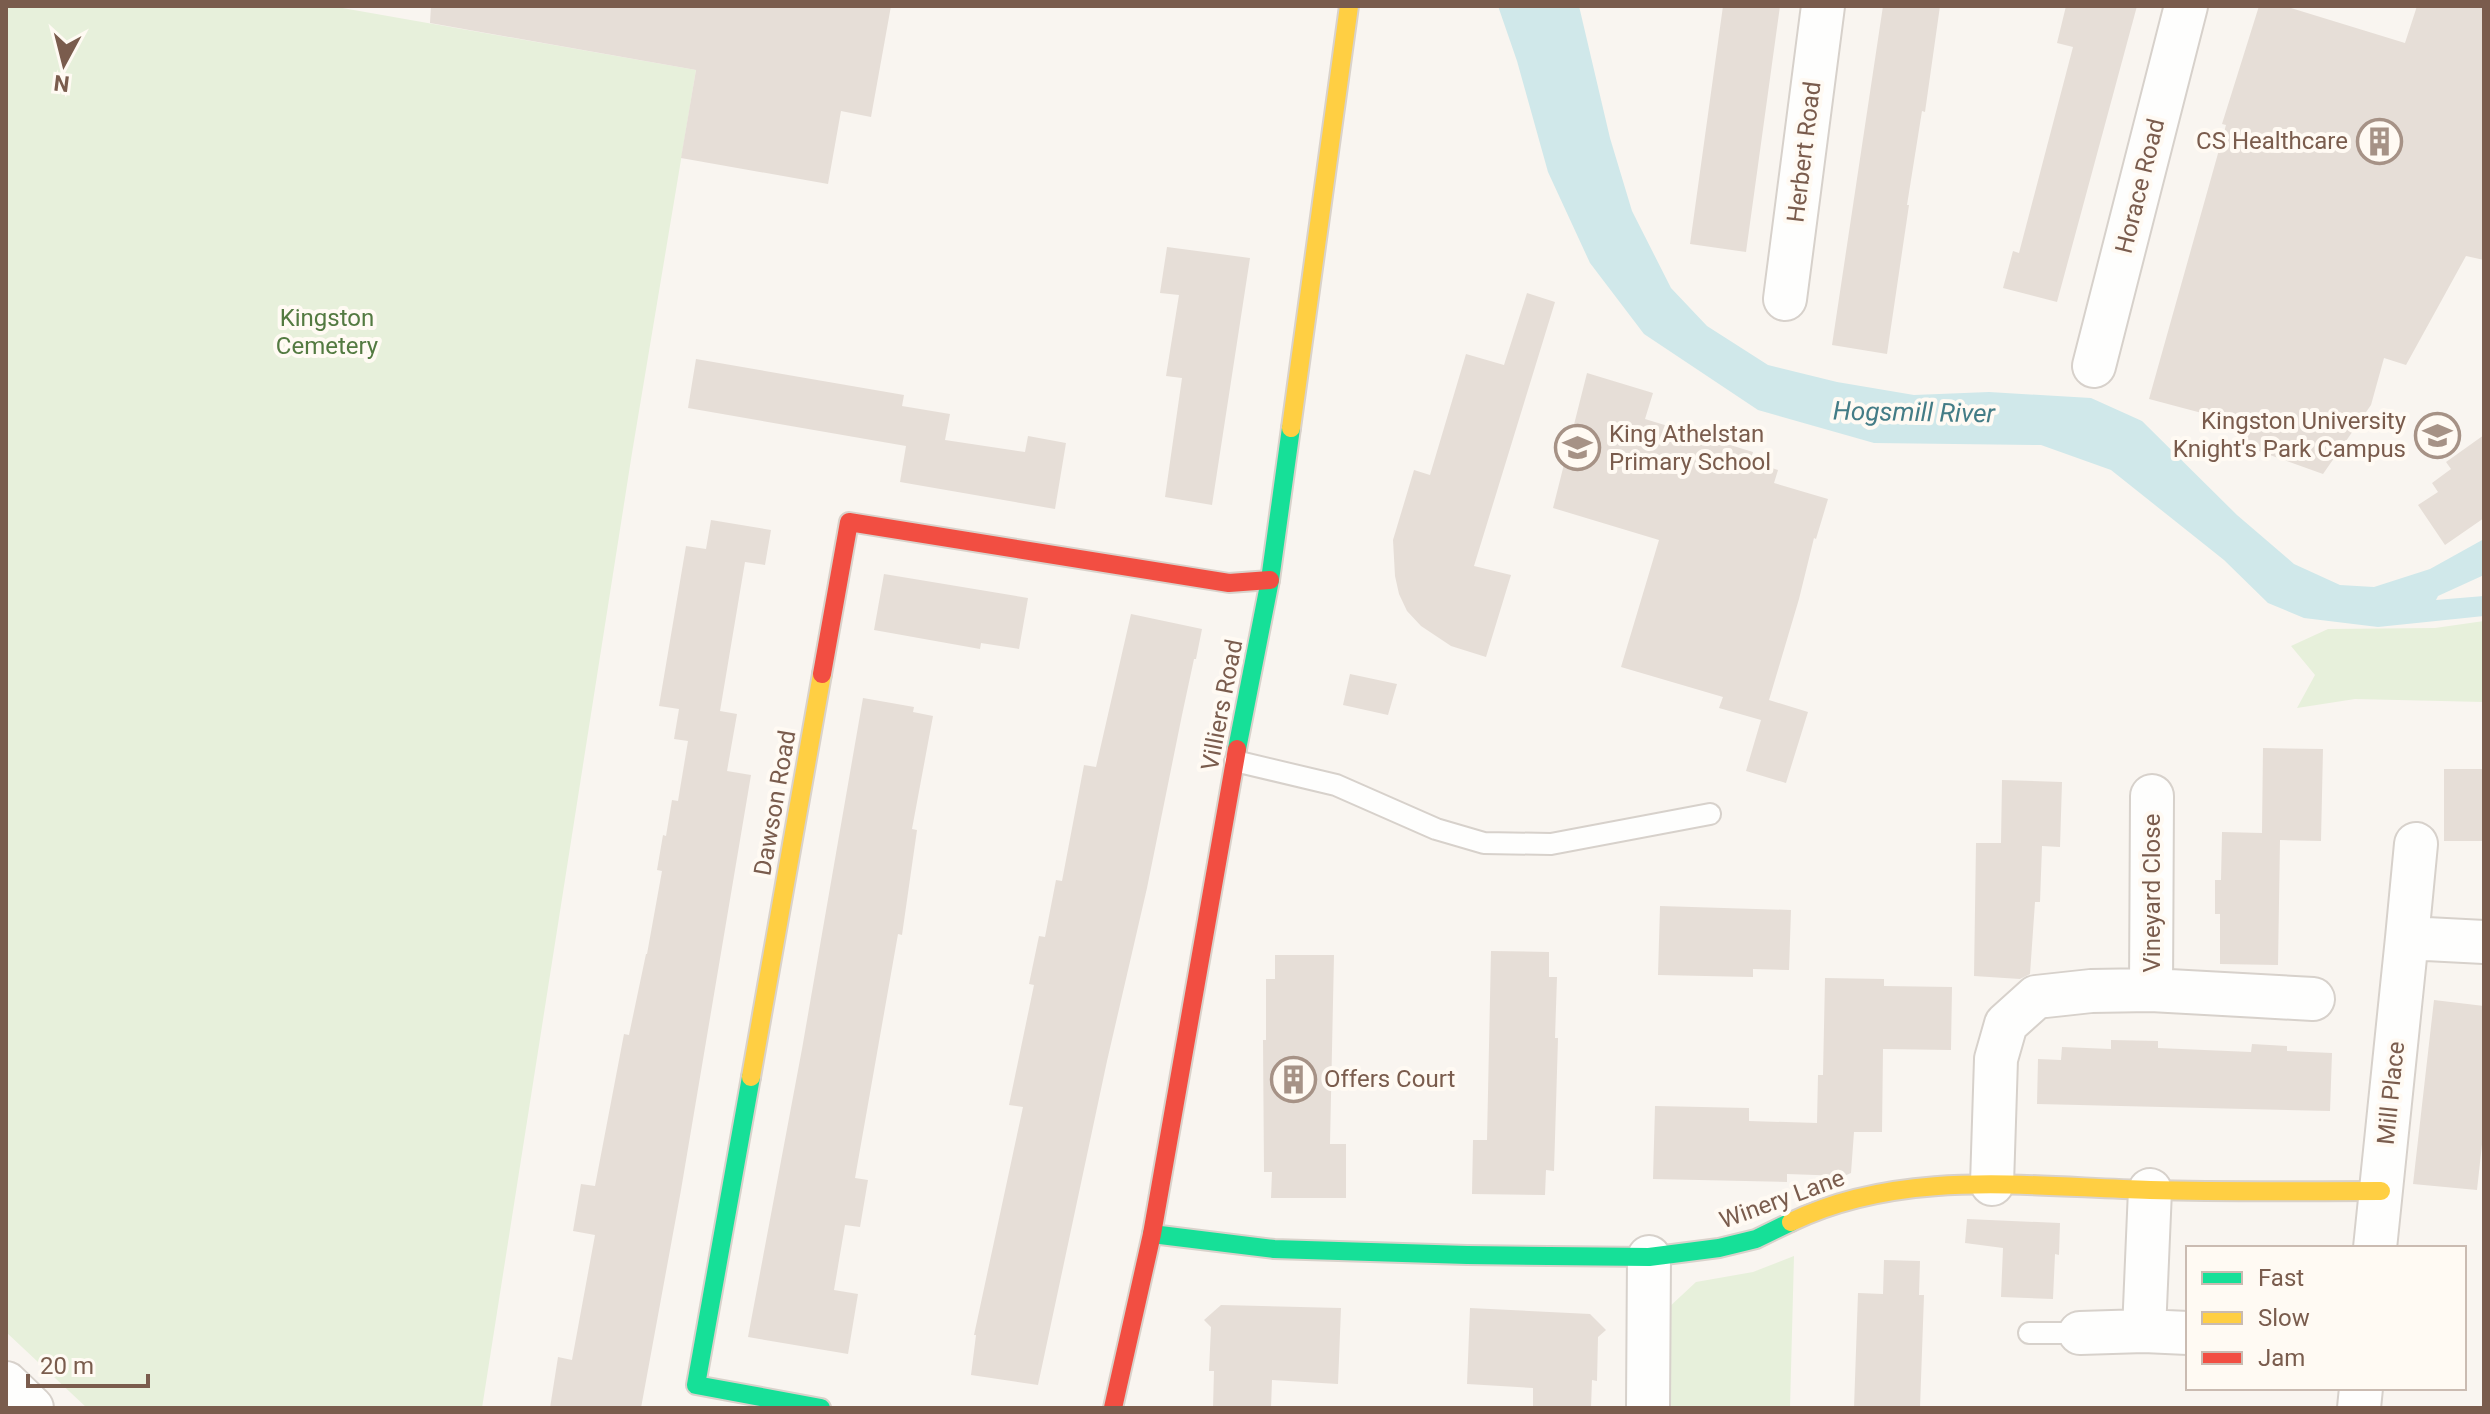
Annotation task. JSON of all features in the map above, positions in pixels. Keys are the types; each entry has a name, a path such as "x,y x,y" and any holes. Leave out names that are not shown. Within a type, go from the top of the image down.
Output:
{"street":[{"name":"Villiers Road","path":"1113,1408 1152,1234 1270,580 1349,6"},
{"name":"Herbert Road","path":"1785,299 1823,6"},
{"name":"Horace Road","path":"2094,366 2186,6"},
{"name":"Dawson Road","path":"821,1408 693,1396 849,522 1229,583 1270,580"},
{"name":"Vineyard Close","path":"2151,990 2152,796"},
{"name":"Mill Place","path":"2375,1246 2416,844"},
{"path":"2407,938 2484,942"},
{"name":"Vineyard Close","path":"1992,1184 1996,1059 2006,1024 2036,997 2091,991 2151,990 2313,999"},
{"name":"Winery Lane","path":"1152,1234 1274,1249 1649,1257 1719,1248 1756,1239 1816,1210 1863,1196 1922,1186 1992,1184 2150,1190 2381,1191"},
{"path":"2144,1331 2150,1190"},
{"path":"1648,1408 1649,1257"},
{"path":"2080,1333 2186,1333"},
{"path":"6,1383 32,1408"}],"lane":[{"path":"1235,761 1336,785 1436,829 1484,843 1551,844 1710,814"},
{"path":"2029,1333 2080,1333"}],"green space":[{"name":"Kingston Cemetery","path":"6,6 331,6 696,70 632,453 482,1408 87,1408 6,1332"},
{"path":"2484,621 2484,702 2355,699 2297,708 2315,675 2291,646 2328,629 2435,628"},
{"path":"1794,1256 1790,1408 1666,1408 1667,1309 1696,1282 1753,1272"}],"water":[{"name":"Hogsmill River","path":"1498,6 1579,6 1610,138 1632,211 1671,288 1707,326 1768,365 1837,382 1914,395 1989,392 2091,398 2142,421 2237,515 2294,564 2340,585 2374,587 2430,569 2484,539 2484,575 2438,596 2436,600 2484,596 2484,616 2378,627 2304,618 2268,603 2224,560 2111,470 2041,445 1874,443 1758,410 1644,334 1590,263 1548,172"}],"building":[{"path":"431,6 891,6 871,117 841,111 828,184 681,158 696,70 430,23"},
{"path":"1723,6 1780,6 1746,252 1690,244"},
{"path":"1883,6 1940,6 1925,112 1922,111 1907,205 1887,354 1832,345"},
{"path":"2066,6 2137,6 2057,302 2003,288 2013,251 2019,253 2073,47 2057,43"},
{"path":"2259,6 2284,6 2405,43 2417,6 2484,6 2484,260 2466,256 2406,365 2384,358 2371,405 2323,474 2242,445 2247,425 2149,399 2226,125 2222,124"},
{"path":"1167,247 1250,258 1212,505 1165,497 1182,378 1166,376 1179,295 1160,293"},
{"path":"1527,293 1555,302 1474,566 1511,575 1486,657 1451,646 1421,626 1407,611 1395,576 1393,540 1414,470 1430,475 1466,354 1504,365"},
{"path":"696,359 904,395 902,406 950,414 945,440 1025,452 1028,436 1066,443 1055,509 900,482 906,446 688,408"},
{"path":"1587,373 1653,393 1645,419 1753,452 1750,461 1778,470 1774,483 1828,499 1814,538 1769,700 1808,712 1786,783 1746,771 1761,720 1719,708 1723,697 1621,667 1659,540 1553,508"},
{"path":"2484,435 2484,518 2445,545 2418,505 2438,492 2432,483 2451,469 2446,462"},
{"path":"711,520 771,530 765,565 745,562 720,711 737,714 727,771 751,775 681,1190 641,1408 550,1408 558,1357 572,1360 595,1235 573,1231 581,1184 595,1186 624,1034 629,1035 647,954 662,871 657,870 663,835 666,836 672,800 678,801 688,741 674,739 679,709 659,706 686,546 706,549"},
{"path":"884,574 1028,598 1019,649 981,643 980,649 874,630"},
{"path":"1131,614 1202,629 1196,659 1038,1385 971,1375 974,1335 1023,1107 1009,1105 1034,985 1029,984 1039,936 1045,937 1056,880 1062,881 1084,765 1096,767"},
{"path":"1350,674 1397,684 1388,715 1343,705"},
{"path":"863,698 914,707 913,712 933,716 912,829 917,830 902,935 898,934 855,1178 868,1180 860,1227 845,1225 834,1290 858,1294 848,1354 748,1337"},
{"path":"2263,748 2323,749 2321,841 2280,840 2278,965 2220,964 2220,914 2215,914 2215,880 2221,880 2222,832 2262,833"},
{"path":"2444,769 2484,769 2484,841 2444,841"},
{"path":"2002,780 2062,782 2060,847 2042,846 2040,902 2035,902 2030,974 2020,979 1974,976 1976,843 2001,843"},
{"path":"1660,906 1791,910 1789,970 1753,969 1753,977 1658,975"},
{"path":"1491,951 1549,952 1549,977 1557,977 1554,1171 1546,1170 1545,1195 1472,1194 1473,1140 1487,1140"},
{"name":"Offers Court","path":"1275,955 1334,955 1330,1144 1346,1144 1346,1198 1271,1198 1272,1172 1264,1172 1263,1040 1266,1040 1266,979 1275,979"},
{"path":"1825,978 1884,979 1884,986 1952,987 1951,1050 1883,1049 1882,1132 1854,1132 1851,1173 1844,1176 1787,1174 1787,1182 1653,1179 1655,1106 1749,1108 1749,1121 1817,1123 1818,1075 1823,1075"},
{"path":"2434,1000 2484,1006 2484,1126 2477,1190 2413,1184"},
{"path":"2111,1040 2158,1041 2158,1048 2251,1052 2252,1044 2287,1046 2287,1051 2332,1053 2330,1111 2037,1104 2038,1059 2061,1060 2062,1047 2111,1049"},
{"path":"1967,1219 2060,1223 2053,1299 2001,1297 2003,1248 1965,1243"},
{"path":"1884,1260 1920,1261 1919,1295 1924,1295 1920,1408 1854,1408 1858,1293 1883,1294"},
{"path":"1221,1305 1341,1308 1338,1384 1272,1380 1271,1408 1213,1408 1214,1371 1209,1371 1211,1327 1204,1320"},
{"path":"1470,1308 1590,1314 1606,1330 1598,1337 1597,1381 1592,1380 1591,1408 1533,1408 1533,1388 1467,1384"}],"traffic: fast":[{"path":"1237,749 1270,580 1291,428"},
{"path":"751,1077 696,1385 821,1408"},
{"path":"1152,1234 1274,1249 1649,1257 1719,1248 1756,1239 1791,1222"}],"traffic: slow":[{"path":"1291,428 1349,6"},
{"path":"751,1077 822,674"},
{"path":"1791,1222 1834,1205 1922,1187 2013,1185 2179,1191 2381,1191"}],"traffic: jam":[{"path":"822,674 849,522 1229,583 1270,580"},
{"path":"1113,1408 1152,1234 1237,749"}],"place":[{"name":"CS Healthcare","path":"2379,141"},
{"name":"Kingston University Knight's Park Campus","path":"2437,435"},
{"name":"King Athelstan Primary School","path":"1578,448"},
{"name":"Offers Court","path":"1293,1079"}]}
